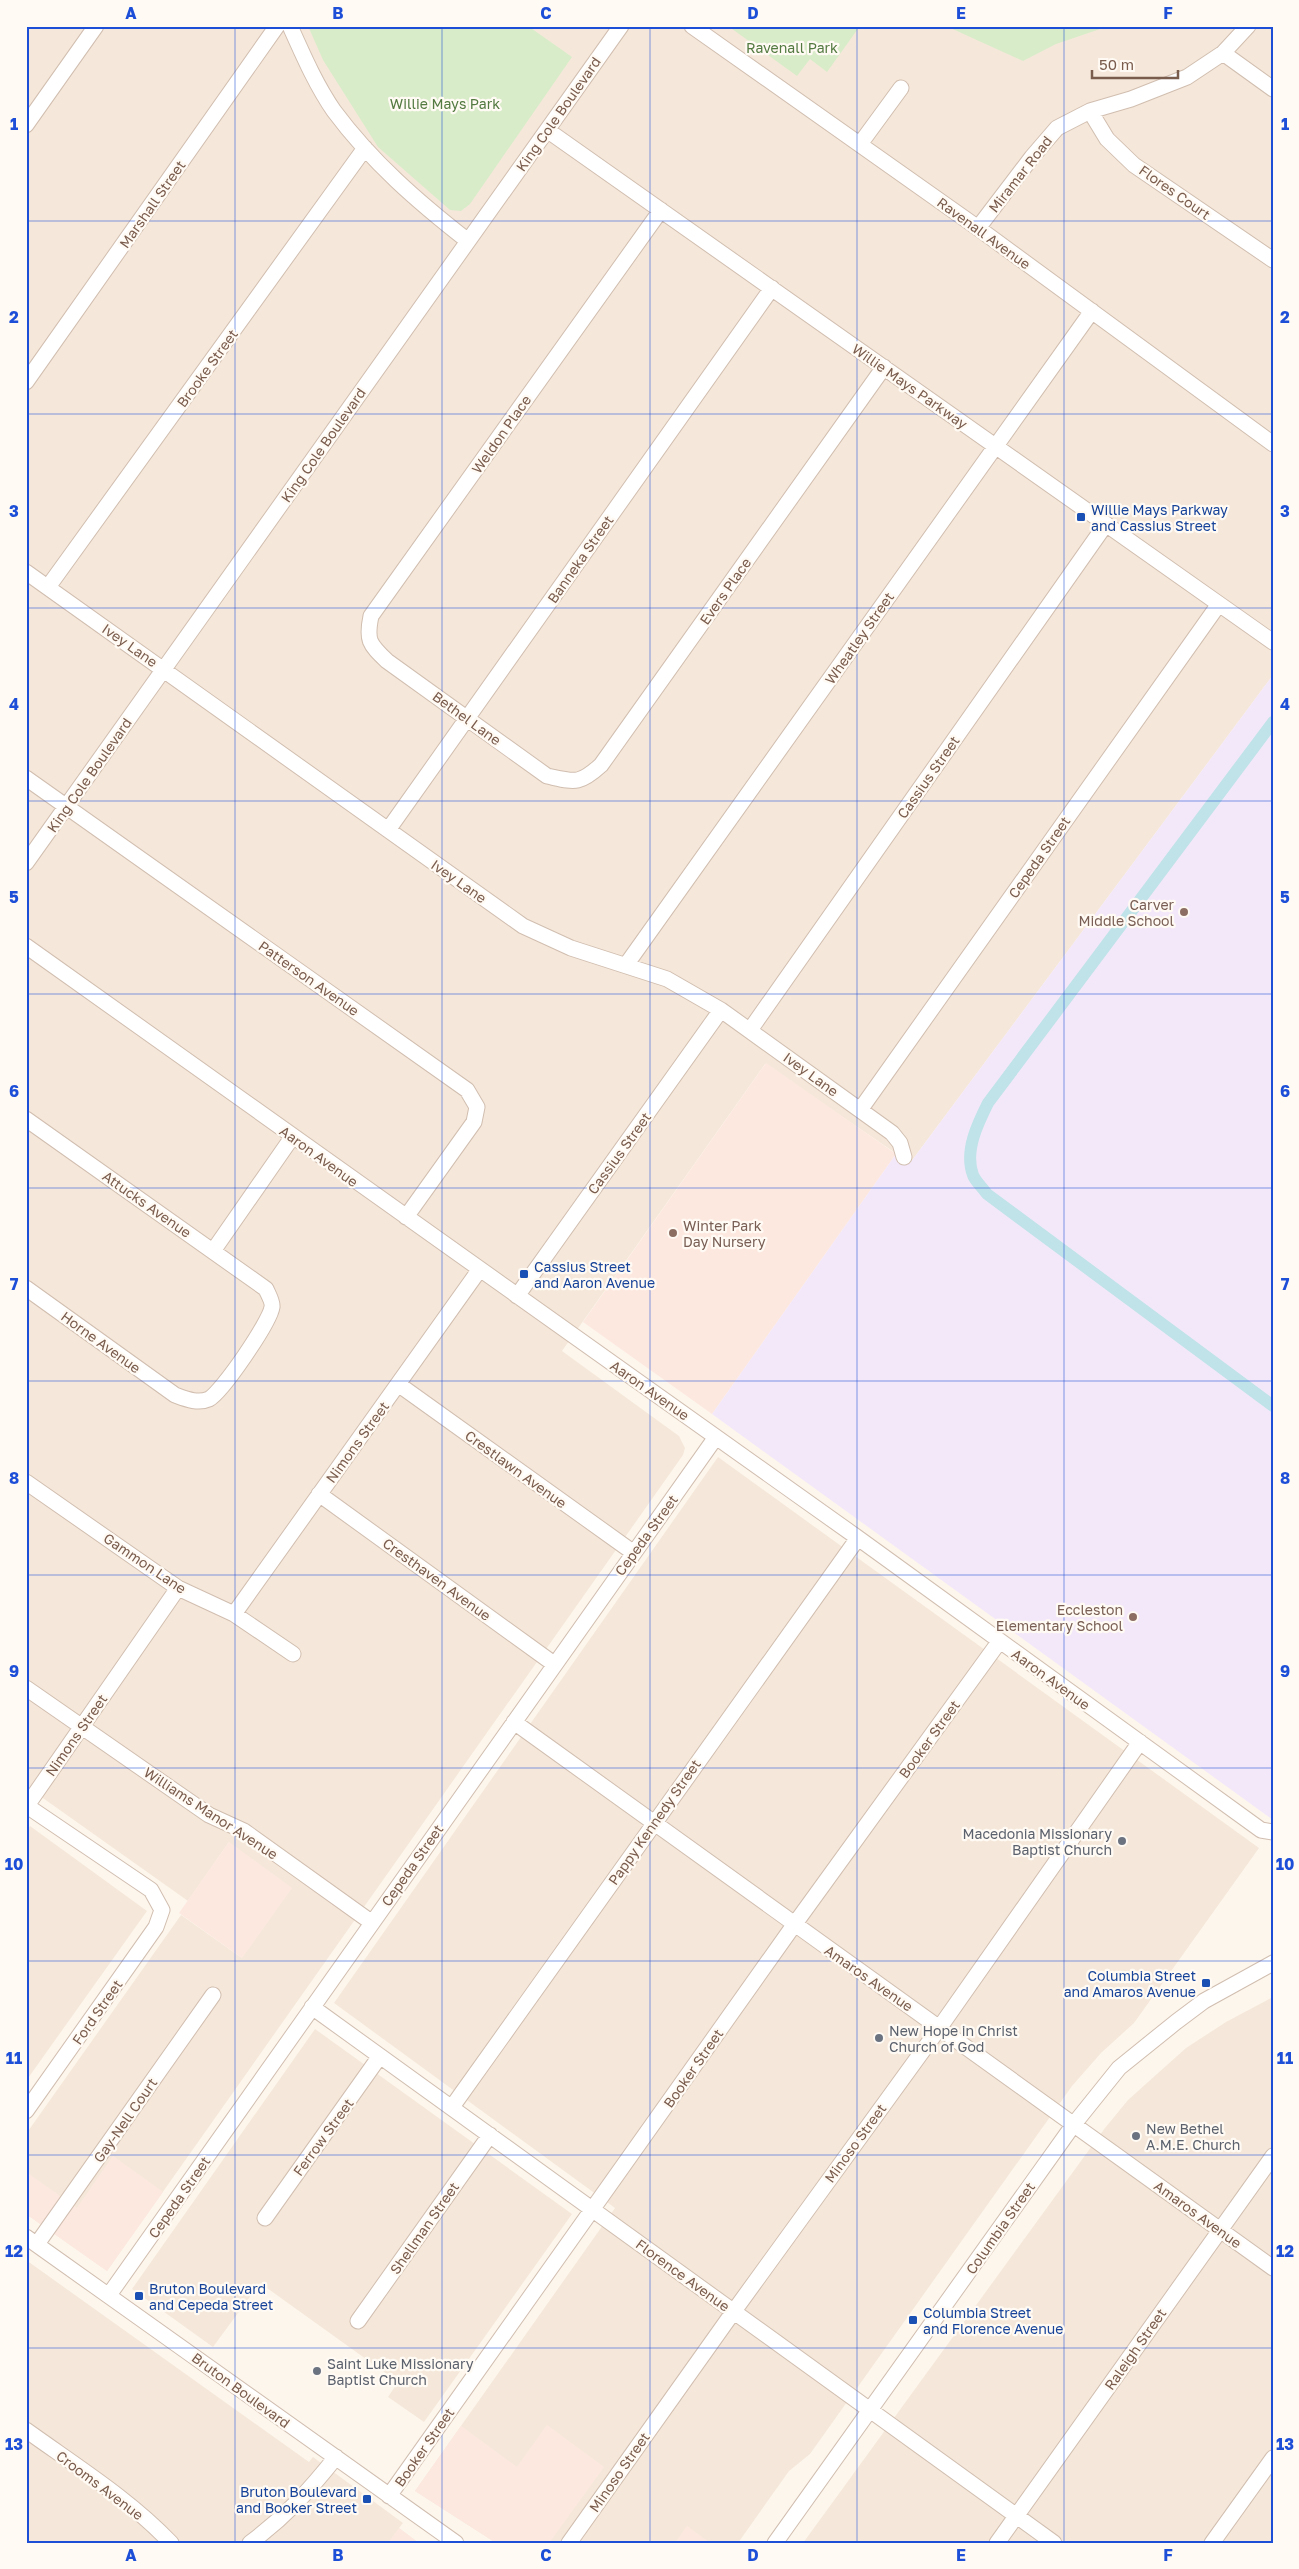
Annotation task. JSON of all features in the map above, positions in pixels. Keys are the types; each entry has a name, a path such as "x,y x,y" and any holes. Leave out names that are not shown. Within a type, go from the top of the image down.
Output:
{"street":[{"path":"26,125 96,26"},
{"name":"Marshall Street","path":"26,382 277,26"},
{"path":"290,26 310,70 334,110 365,148 391,177 421,205 468,241"},
{"name":"King Cole Boulevard","path":"26,864 621,26"},
{"name":"Ravenall Avenue","path":"692,26 1092,310 1273,444"},
{"name":"Miramar Road","path":"978,228 1032,157 1057,128 1090,111 1131,99 1187,77 1223,54 1248,26"},
{"path":"1223,54 1273,89"},
{"path":"860,144 901,88"},
{"name":"Flores Court","path":"1090,111 1107,139 1134,165 1273,260"},
{"name":"Willie Mays Parkway","path":"546,130 1273,642"},
{"name":"Brooke Street","path":"48,587 365,148"},
{"name":"Weldon Place","path":"387,661 372,647 368,633 371,616 661,210"},
{"name":"Banneka Street","path":"388,830 772,288"},
{"name":"Wheatley Street","path":"626,965 1092,310"},
{"name":"Evers Place","path":"547,776 571,781 586,779 601,765 884,368"},
{"name":"Cassius Street","path":"750,1030 1106,524"},
{"name":"Ivey Lane","path":"26,572 523,926 571,948 667,979 721,1010 892,1133 900,1143 904,1157"},
{"name":"Cepeda Street","path":"860,1110 1219,604"},
{"name":"Bethel Lane","path":"387,661 547,776"},
{"name":"Patterson Avenue","path":"26,778 467,1090 477,1107 474,1122 406,1217"},
{"name":"Aaron Avenue","path":"26,946 858,1538 1261,1830 1273,1832"},
{"name":"Cassius Street","path":"517,1296 721,1010"},
{"name":"Attucks Avenue","path":"26,1119 266,1289 272,1306 266,1324 220,1390 208,1399 191,1401 175,1395"},
{"path":"213,1251 293,1136"},
{"name":"Nimons Street","path":"234,1614 480,1269"},
{"name":"Horne Avenue","path":"26,1288 175,1395"},
{"name":"Crestlawn Avenue","path":"398,1384 634,1553"},
{"name":"Cepeda Street","path":"109,2295 371,1922 716,1437"},
{"name":"Gammon Lane","path":"26,1482 178,1588 234,1614 293,1654"},
{"name":"Cresthaven Avenue","path":"319,1494 554,1664"},
{"name":"Pappy Kennedy Street","path":"452,2107 858,1538"},
{"name":"Nimons Street","path":"27,1806 178,1588"},
{"name":"Booker Street","path":"389,2496 794,1925 999,1642"},
{"name":"Williams Manor Avenue","path":"26,1688 209,1815 244,1831 371,1922"},
{"name":"Amaros Avenue","path":"514,1722 1273,2268"},
{"name":"Minoso Street","path":"569,2543 734,2311 940,2028 1140,1742"},
{"name":"Ford Street","path":"26,2111 156,1927 162,1910 151,1890 27,1806"},
{"name":"Columbia Street","path":"775,2543 1074,2124 1119,2068 1204,2001 1273,1963"},
{"name":"Gay-Nell Court","path":"32,2241 213,1995"},
{"name":"Florence Avenue","path":"312,2007 1054,2543"},
{"name":"Ferrow Street","path":"264,2218 380,2056"},
{"name":"Shellman Street","path":"358,2321 490,2135"},
{"name":"Raleigh Street","path":"998,2543 1273,2156"},
{"name":"Bruton Boulevard","path":"32,2241 456,2543"},
{"name":"Crooms Avenue","path":"26,2430 108,2488 154,2525 171,2543"},
{"path":"250,2543 277,2522 307,2494 336,2458"},
{"path":"1212,2543 1273,2458"}],"shaded area":[{"path":"26,26 1273,26 1273,675 910,1163 765,1064 562,1351 679,1436 685,1448 683,1455 107,2271 26,2214 26,2134 181,1915 242,1958 229,1842 188,1901 26,1786"},
{"path":"1273,675 1273,1820 712,1414 896,1154 910,1163"},
{"path":"766,1063 896,1154 712,1414 583,1322"},
{"path":"718,1457 1259,1848 1134,2023 1101,2053 1072,2086 810,2454 789,2471 738,2543 496,2543 415,2491 615,2208 334,2003"},
{"path":"30,1826 147,1911 26,2081 26,1832"},
{"path":"229,1842 292,1888 242,1958 179,1913"},
{"path":"1273,1997 1273,2543 803,2543 1105,2128 1128,2100 1186,2048 1226,2022"},
{"path":"315,2029 572,2214 424,2422 388,2397 398,2382 260,2283 213,2347 132,2289"},
{"path":"113,2156 163,2192 107,2271 26,2214 26,2172 77,2208"},
{"path":"26,2260 309,2462 313,2457 403,2523 399,2528 419,2543 26,2543"},
{"path":"547,2425 604,2467 549,2543 496,2543 415,2491 461,2426 517,2467"},
{"path":"687,2526 710,2543 675,2543"},
{"path":"399,2528 419,2543 388,2543"}],"green space":[{"name":"Willie Mays Park","path":"308,26 528,26 572,57 470,204 461,211 450,210 378,147 323,60"},
{"name":"Ravenall Park","path":"728,26 860,26 827,72 810,59 797,76"},
{"path":"946,26 1109,26 1056,44 1023,61"}],"waterway":[{"path":"1273,722 988,1103 973,1138 970,1156 974,1177 987,1194 1273,1406"}],"place":[{"name":"Willie Mays Parkway and Cassius Street","path":"1081,517"},
{"name":"Carver Middle School","path":"1184,912"},
{"name":"Winter Park Day Nursery","path":"673,1233"},
{"name":"Cassius Street and Aaron Avenue","path":"524,1274"},
{"name":"Eccleston Elementary School","path":"1133,1617"},
{"name":"Macedonia Missionary Baptist Church","path":"1122,1841"},
{"name":"Columbia Street and Amaros Avenue","path":"1206,1983"},
{"name":"New Hope in Christ Church of God","path":"879,2038"},
{"name":"New Bethel A.M.E. Church","path":"1136,2136"},
{"name":"Bruton Boulevard and Cepeda Street","path":"139,2296"},
{"name":"Columbia Street and Florence Avenue","path":"913,2320"},
{"name":"Saint Luke Missionary Baptist Church","path":"317,2371"},
{"name":"Bruton Boulevard and Booker Street","path":"367,2499"}]}
